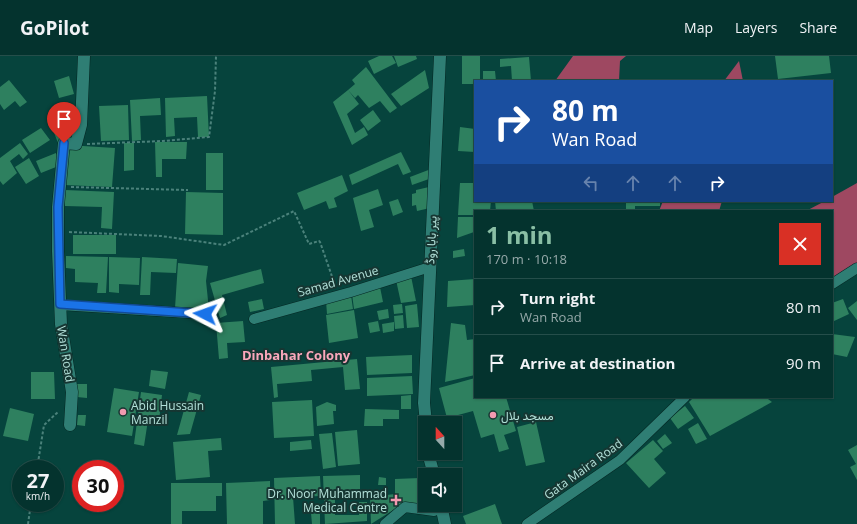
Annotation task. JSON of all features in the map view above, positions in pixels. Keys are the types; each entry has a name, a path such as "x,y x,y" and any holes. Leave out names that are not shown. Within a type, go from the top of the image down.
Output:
{"main road":[{"path":"76,144 81,124 84,56"},
{"name":"پیر بابا روڈ","path":"425,416 424,403 440,56"},
{"name":"Wan Road","path":"70,425 72,392 61,324 58,231 64,143 76,144"},
{"path":"442,512 445,524"}],"street":[{"name":"Samad Avenue","path":"254,319 430,267"},
{"path":"833,283 857,268"},
{"path":"60,304 205,314"},
{"name":"Gata Maira Road","path":"527,524 620,460 684,398"},
{"path":"385,524 404,507 418,509"}],"path":[{"path":"76,144 163,141 209,137 215,91 216,56"},
{"path":"60,187 116,190 188,190"},
{"path":"58,231 161,236 224,245 294,211 309,244 320,242 339,295"},
{"path":"38,460 44,425 58,411 71,404"},
{"path":"28,524 30,512"}],"shaded area":[{"path":"573,56 626,56 620,61 619,80 556,80"},
{"path":"739,61 743,80 725,80"},
{"path":"857,183 857,268 833,283 833,210 808,210 823,202 833,202 833,196"},
{"path":"663,202 722,202 719,210 659,210"}],"building":[{"path":"379,56 392,56 396,63 374,74 368,61"},
{"path":"394,56 416,56 417,59 398,67"},
{"path":"462,56 480,56 480,80 474,80 474,84 462,84"},
{"path":"775,56 829,56 831,73 778,79"},
{"path":"529,57 531,80 512,80 511,66 500,67 500,59"},
{"path":"366,67 397,108 390,113 380,101 369,108 358,95 355,98 348,90 355,84 352,80"},
{"path":"425,70 429,88 401,106 391,94"},
{"path":"483,71 495,71 496,80 483,80"},
{"path":"69,76 74,94 59,98 54,81"},
{"path":"9,80 27,102 20,107 15,101 4,110 0,104 0,87"},
{"path":"348,90 359,104 347,114 355,133 364,127 368,135 352,145 333,102"},
{"path":"207,96 209,137 198,137 197,117 174,118 175,136 166,137 165,98"},
{"path":"160,98 161,115 140,116 141,140 132,141 130,100"},
{"path":"128,105 129,140 101,141 99,106"},
{"path":"69,108 72,136 58,143 48,117"},
{"path":"373,110 381,121 368,131 360,120"},
{"path":"460,127 474,129 474,152 458,151"},
{"path":"41,128 50,140 30,153 22,140"},
{"path":"155,142 187,142 186,159 162,159 162,177 156,177"},
{"path":"20,143 28,154 23,159 19,154 10,161 17,173 3,185 0,181 0,158"},
{"path":"124,143 134,143 134,170 124,171"},
{"path":"67,145 115,148 112,187 64,185"},
{"path":"401,152 411,172 403,175 398,164 352,185 349,175"},
{"path":"56,153 61,165 41,173 36,161"},
{"path":"206,153 223,153 223,190 206,190"},
{"path":"29,158 39,176 26,184 15,167"},
{"path":"431,169 429,179 412,185 410,177"},
{"path":"342,175 348,191 334,198 337,207 329,209 326,201 304,210 297,193"},
{"path":"460,183 474,183 474,202 491,202 490,210 474,210 474,215 458,215"},
{"path":"429,187 430,208 417,211 416,205 412,206 412,194 416,193 416,190"},
{"path":"378,189 383,205 369,210 374,227 361,231 353,198"},
{"path":"65,190 114,192 112,229 101,228 102,207 65,206"},
{"path":"186,192 223,193 223,235 185,234"},
{"path":"398,199 403,212 393,216 389,202"},
{"path":"495,202 532,202 534,210 496,210"},
{"path":"626,202 660,202 660,206 635,206 635,210 626,210"},
{"path":"458,217 474,217 474,232 457,238"},
{"path":"73,235 116,235 116,254 73,254"},
{"path":"464,249 465,256 453,258 453,251"},
{"path":"66,256 108,257 106,293 97,293 98,283 75,282 75,269 66,268"},
{"path":"109,257 140,258 139,285 119,284 119,293 109,292"},
{"path":"142,257 177,259 176,273 151,272 150,295 140,295"},
{"path":"178,263 208,266 206,281 209,310 175,308"},
{"path":"261,269 264,283 222,295 227,315 220,318 210,283"},
{"path":"411,276 416,301 401,303 396,280"},
{"path":"474,279 474,305 447,307 448,281"},
{"path":"380,287 383,302 354,309 352,294"},
{"path":"351,295 353,309 327,314 326,301"},
{"path":"262,299 264,309 250,312 248,302"},
{"path":"843,299 849,314 833,322 833,303"},
{"path":"857,301 857,320 848,308"},
{"path":"402,304 403,313 394,314 393,305"},
{"path":"417,304 419,327 407,328 405,306"},
{"path":"388,309 389,318 379,320 377,311"},
{"path":"354,310 358,338 329,343 326,315"},
{"path":"403,315 404,328 395,329 394,316"},
{"path":"243,321 245,342 227,343 228,358 219,359 216,323"},
{"path":"378,321 380,331 370,333 368,323"},
{"path":"394,322 394,331 383,333 382,324"},
{"path":"451,323 465,325 467,340 474,339 474,375 445,382"},
{"path":"833,334 855,337 847,357 833,354"},
{"path":"412,355 412,373 367,375 366,357"},
{"path":"357,359 360,389 345,390 343,367 311,370 312,381 277,384 278,397 274,398 271,367"},
{"path":"151,370 168,372 165,389 149,386"},
{"path":"31,372 54,372 55,399 31,399"},
{"path":"412,376 413,394 367,396 367,378"},
{"name":"مسجد بلال","path":"474,378 474,398 506,398 516,431 504,435 509,449 499,452 494,434 481,438 473,411 454,416 446,416 439,388"},
{"path":"77,384 87,384 87,398 77,397"},
{"name":"Abid Hussain Manzil","path":"114,388 139,392 132,436 107,432"},
{"path":"141,392 162,395 159,421 148,420 144,446 134,444"},
{"path":"189,392 201,395 190,434 177,435"},
{"path":"411,395 411,409 401,409 401,396"},
{"path":"693,398 770,398 768,399 772,402 710,436 689,402"},
{"path":"312,400 314,436 274,438 272,402"},
{"path":"327,402 336,405 336,411 333,411 334,424 317,426 316,407"},
{"path":"685,406 694,418 678,429 670,418"},
{"path":"10,408 34,414 28,441 3,436"},
{"path":"365,409 399,410 399,419 383,419 383,426 364,426"},
{"path":"78,415 86,415 85,426 77,425"},
{"path":"536,422 545,462 526,466 517,427"},
{"path":"698,423 707,439 696,444 688,429"},
{"path":"357,430 360,464 338,466 335,432"},
{"path":"332,433 336,467 323,469 319,434"},
{"path":"665,434 672,443 663,449 657,441"},
{"path":"221,438 222,450 208,451 210,477 176,480 173,442"},
{"path":"311,440 312,449 290,451 290,442"},
{"path":"653,440 663,451 654,459 666,473 649,488 626,463"},
{"path":"857,445 857,480 850,467 856,464 848,450"},
{"path":"360,475 360,489 335,491 335,515 359,515 359,502 367,502 367,521 325,524 323,476"},
{"path":"320,476 321,496 293,497 295,524 275,524 274,478"},
{"path":"379,477 386,478 386,485 378,485"},
{"name":"Dr. Noor Muhammad Medical Centre","path":"418,478 418,505 406,502 371,524 370,497 395,494 395,479"},
{"path":"270,481 270,500 263,501 263,524 227,524 226,483"},
{"path":"171,483 222,483 222,496 216,496 216,511 182,511 182,524 171,524"},
{"path":"495,504 502,524 466,524 463,516"},
{"path":"311,513 320,514 320,524 312,524"}],"place":[{"name":"Abid Hussain Manzil","path":"123,412"},
{"name":"مسجد بلال","path":"493,415"},
{"name":"Dr. Noor Muhammad Medical Centre","path":"396,500"}],"district":[{"name":"Dinbahar Colony","path":"296,355"}],"route":[{"path":"64,143 58,207 58,290 60,304 205,314"}]}
